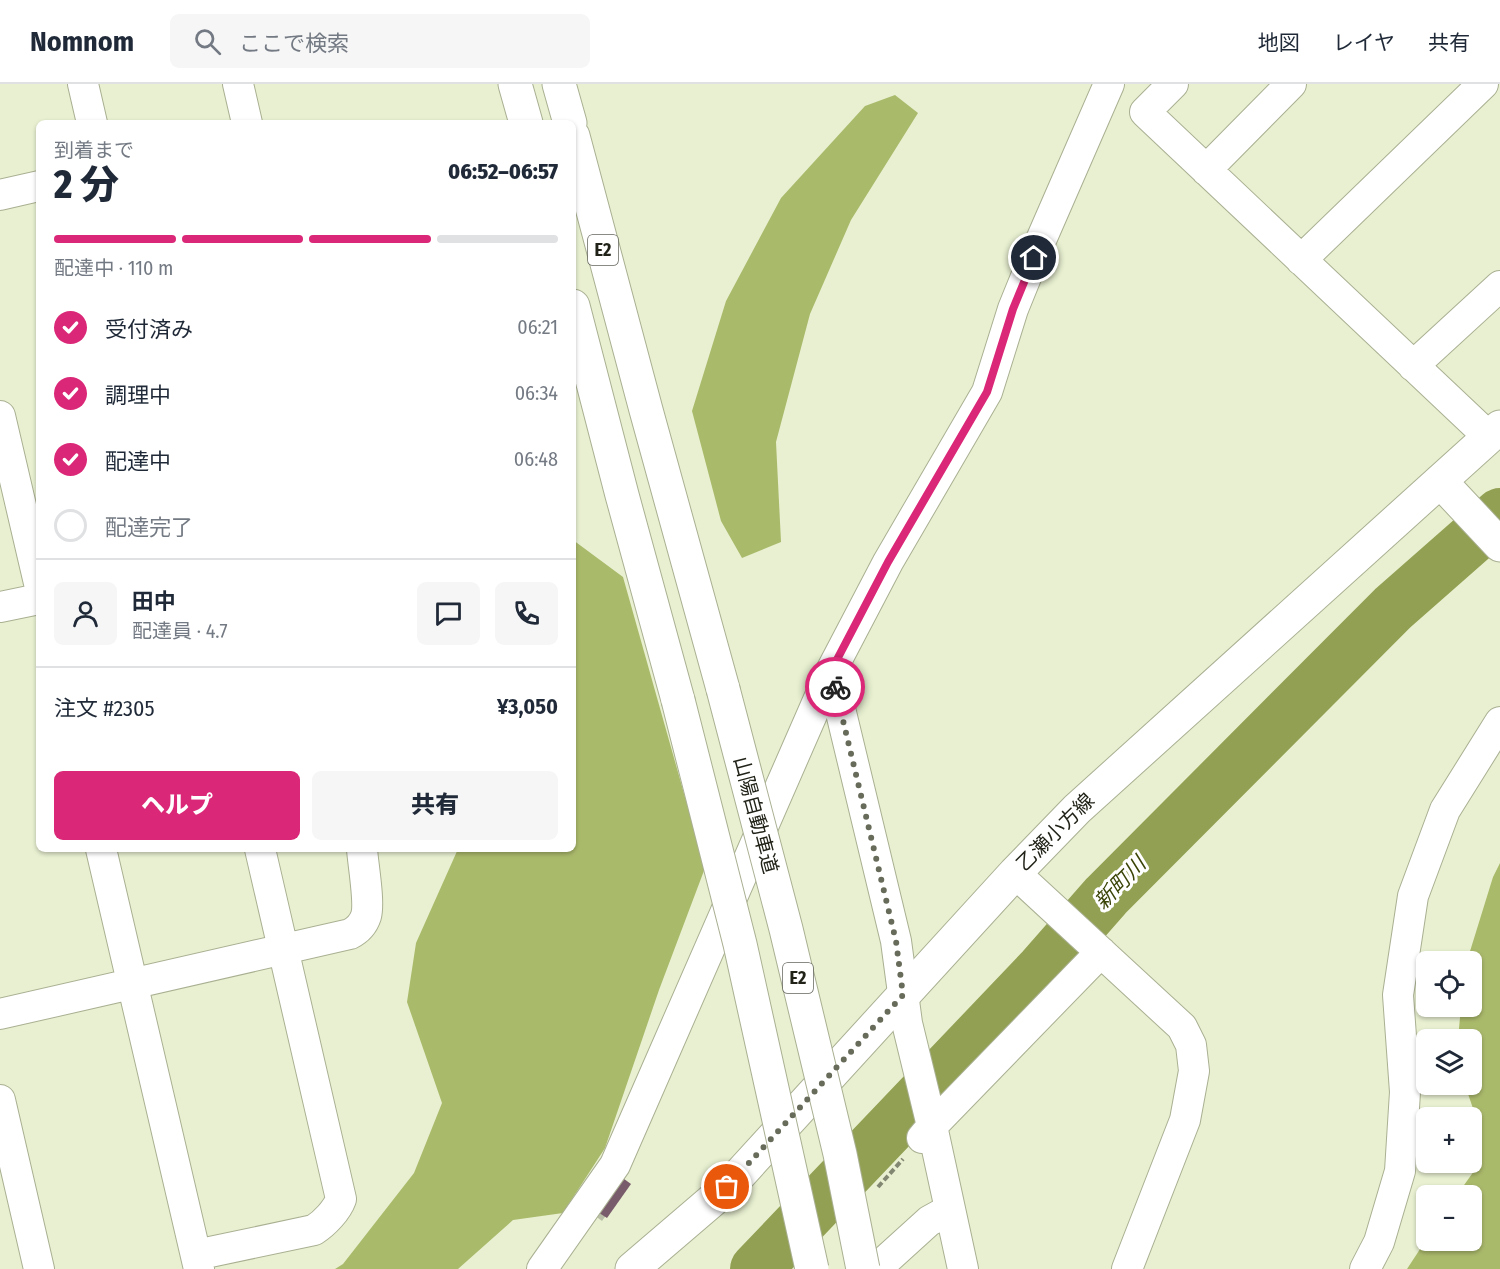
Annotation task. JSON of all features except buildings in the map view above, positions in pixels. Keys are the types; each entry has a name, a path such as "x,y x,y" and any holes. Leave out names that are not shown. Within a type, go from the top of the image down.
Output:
{"main road":[{"path":"515,84 524,120"},
{"path":"559,84 569,120"},
{"name":"山陽自動車道","path":"576,147 786,929 840,1154 863,1269"},
{"path":"576,318 678,700 740,944 812,1269"},
{"name":"乙瀬小方線","path":"635,1268 729,1186 905,1009 1022,880 1077,808 1446,488 1494,432"},
{"path":"1446,488 1500,545"}],"street":[{"path":"83,84 91,120"},
{"path":"238,84 246,120"},
{"path":"542,1269 615,1165 831,671 888,562 987,392 1017,299 1109,84"},
{"path":"1173,84 1145,112 1413,366 1494,432"},
{"path":"1206,170 1291,84"},
{"path":"1301,260 1483,84"},
{"path":"0,195 36,187"},
{"path":"1413,366 1500,286"},
{"path":"0,416 36,570"},
{"path":"0,607 36,600"},
{"path":"831,671 896,941 926,1130 963,1269"},
{"path":"1365,1269 1379,1242 1400,1171 1405,1092 1398,994 1413,896 1445,810 1500,722"},
{"path":"102,852 198,1262 314,1230 340,1203 340,1194 262,852"},
{"path":"0,1014 345,936 355,931 367,915 362,852"},
{"path":"1022,880 1182,1027 1191,1045 1194,1071 1185,1120 1126,1269"},
{"path":"926,1130 1097,950"},
{"path":"0,1100 39,1269"},
{"path":"876,1269 929,1221 949,1210"}],"green space":[{"path":"895,95 918,113 851,220 810,314 776,442 781,542 742,558 721,521 692,411 726,301 781,198 865,106"},
{"path":"576,542 623,577 705,868 659,990 605,1148 563,1213 513,1220 458,1269 335,1269 343,1264 414,1173 442,1103 407,1002 416,943 457,852 576,852"},
{"path":"1500,863 1500,1269 1407,1269 1419,1251 1482,1251 1482,1185 1464,1185 1473,1173 1482,1173 1482,1107 1472,1107 1468,1095 1482,1095 1482,1029 1459,1029 1460,1017 1482,1017 1482,951 1470,951 1493,877"}],"waterway":[{"name":"新町川","path":"756,1269 1042,969 1106,896 1393,608 1500,514"}],"way so far":[{"path":"727,1187 903,995 896,941 835,687"}],"route":[{"path":"835,687 831,671 888,562 987,392 1013,309 1034,258"}]}
